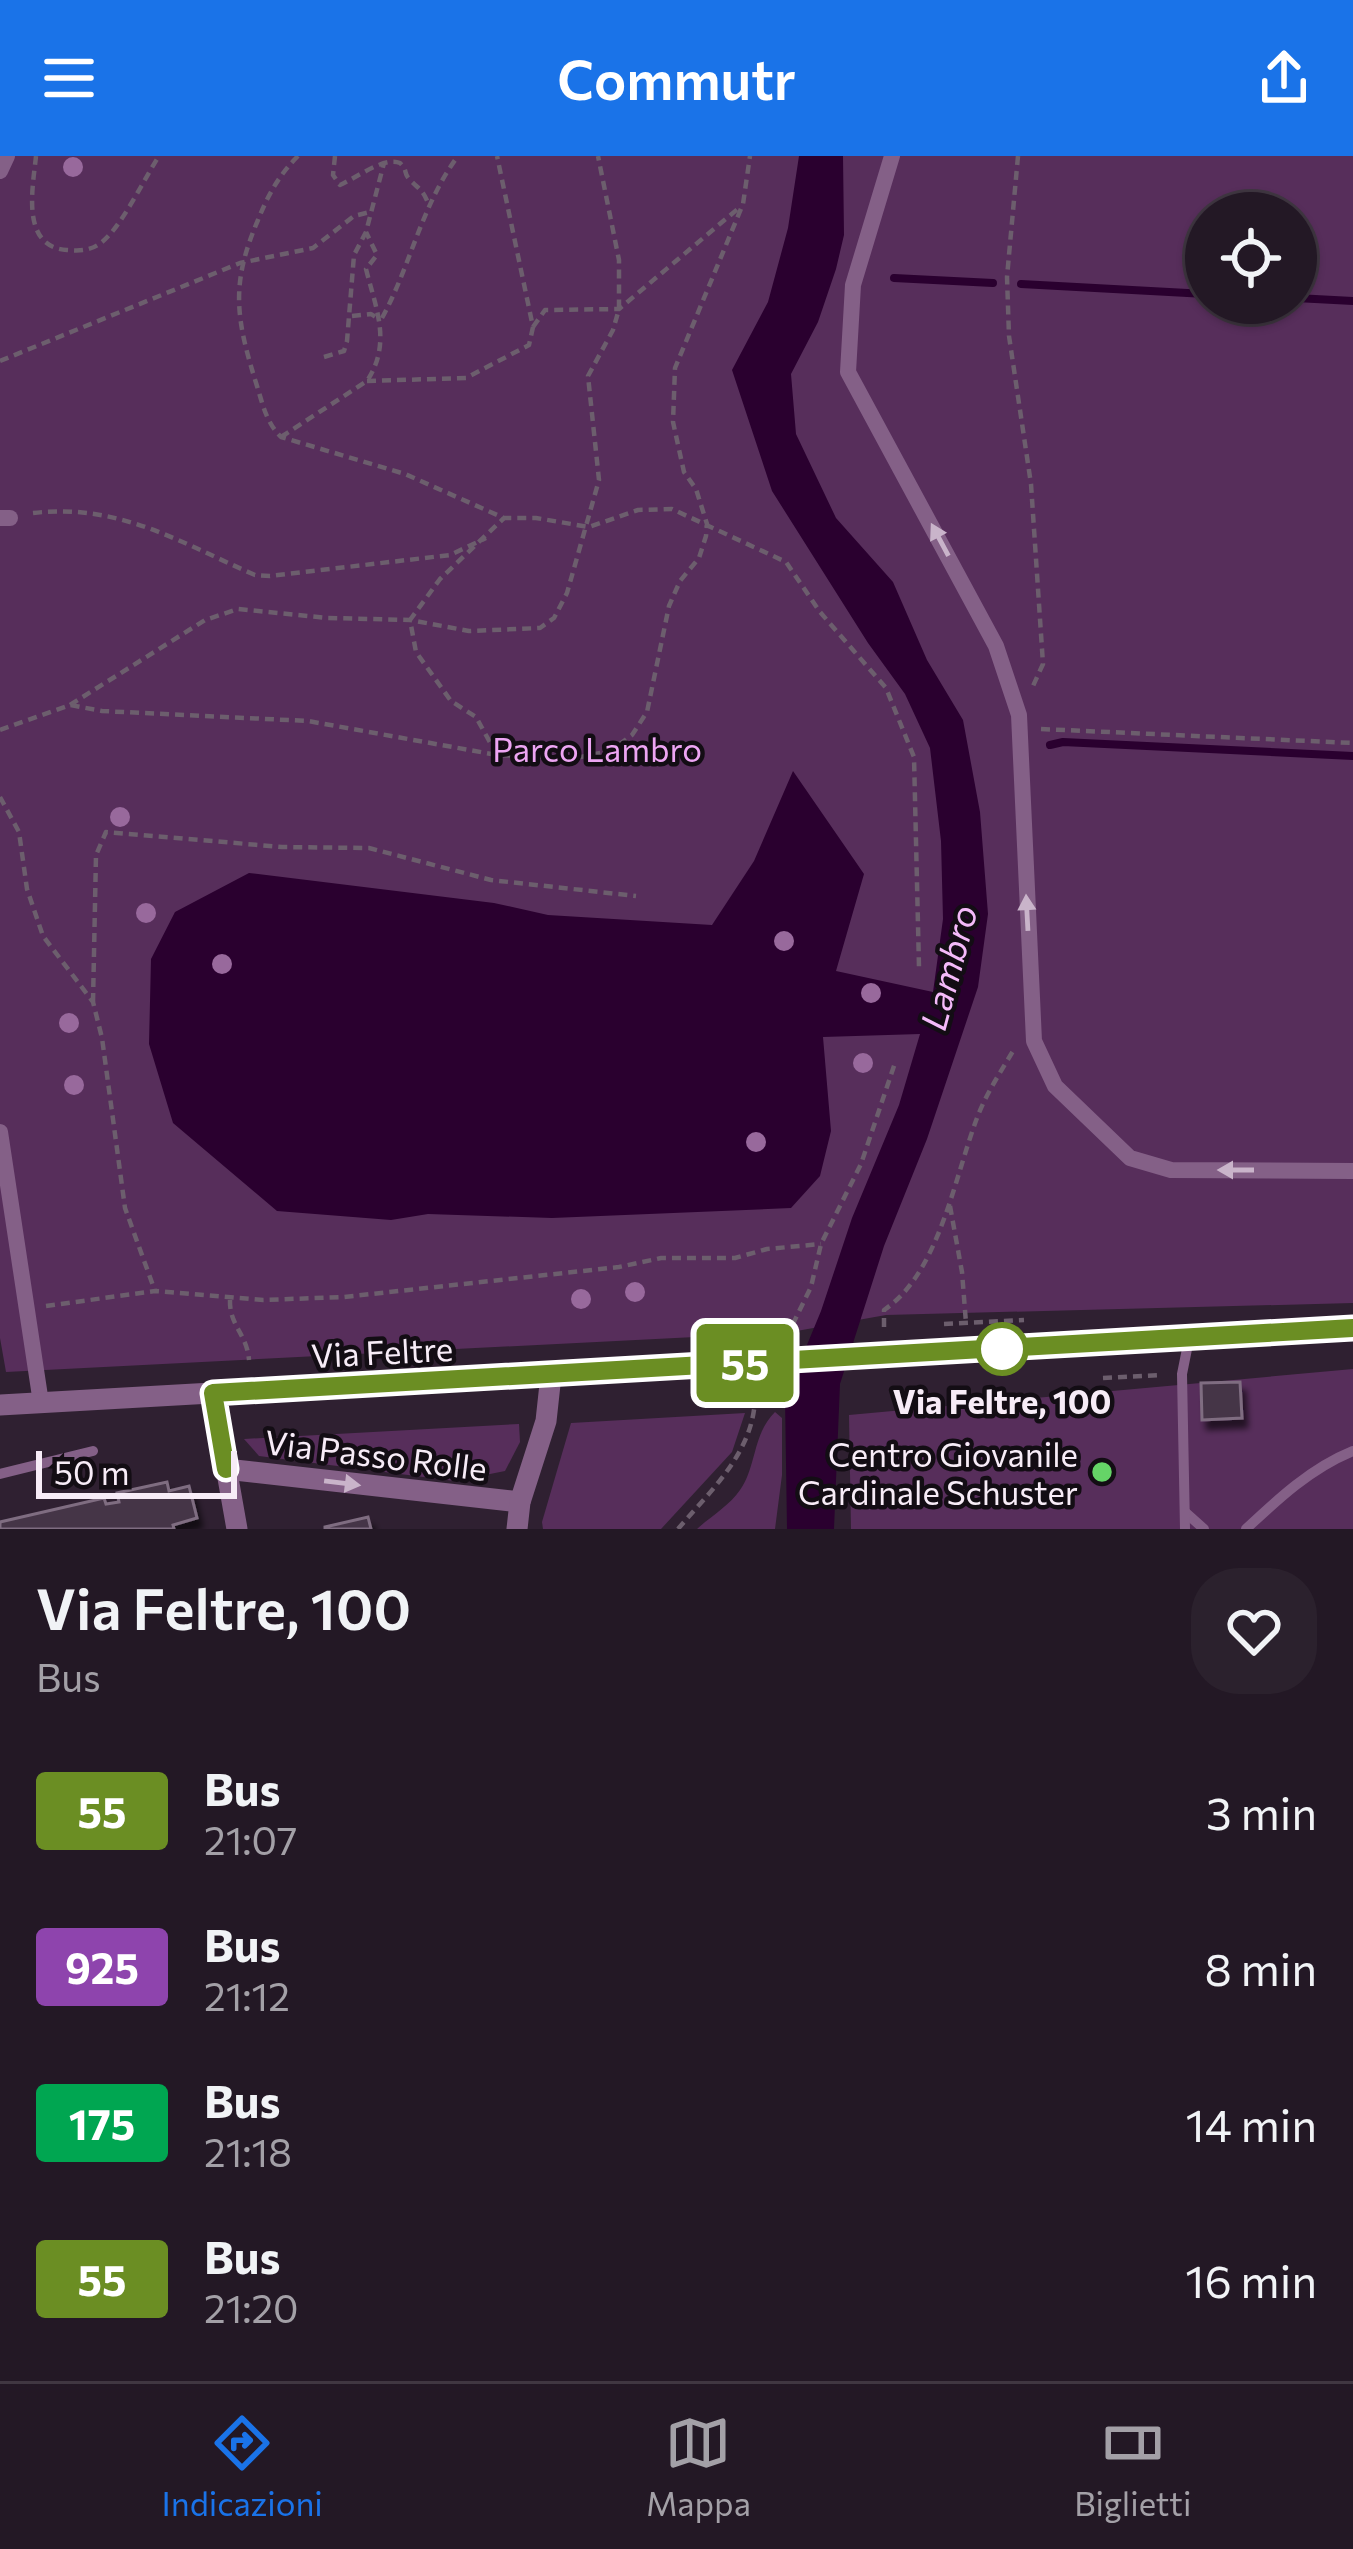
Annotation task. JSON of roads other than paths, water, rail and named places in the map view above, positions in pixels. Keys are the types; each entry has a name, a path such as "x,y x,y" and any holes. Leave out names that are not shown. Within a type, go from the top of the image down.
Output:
{"street":[{"path":"0,171 7,156"},
{"path":"892,156 853,285 848,371 996,646 1019,721 1034,1040 1055,1086 1130,1158 1171,1170 1353,1172"},
{"path":"0,1132 40,1403"},
{"name":"Via Feltre","path":"0,1406 1353,1328"},
{"name":"Via Passo Rolle","path":"517,1529 520,1502 546,1420 551,1375"},
{"path":"213,1393 237,1529"},
{"name":"Via Passo Rolle","path":"226,1469 520,1502"}],"lane":[{"path":"1186,1529 1182,1374 1189,1339"},
{"path":"0,1474 93,1451"},
{"path":"1246,1529 1287,1491 1353,1451"},
{"path":"1185,1512 1204,1529"}],"water":[{"name":"Lambro","path":"799,156 843,156 844,235 818,322 791,374 796,434 836,518 893,582 927,660 963,720 980,812 988,914 978,987 927,1139 884,1246 840,1384 834,1529 787,1529 785,1398 899,1105 920,1034 823,1037 831,1131 820,1176 791,1208 552,1218 428,1214 391,1220 277,1211 173,1123 149,1044 151,959 175,912 249,873 494,903 548,915 712,925 754,861 793,771 864,874 836,971 933,992 943,919 941,841 930,748 905,694 772,491 732,370 768,302 788,228"}],"waterway":[{"path":"894,278 993,283"},
{"path":"1021,284 1185,293"},
{"path":"1317,299 1353,301"},
{"path":"1050,745 1353,756"}],"place":[{"name":"Via Feltre, 100","path":"1002,1349"},
{"name":"Centro Giovanile Cardinale Schuster","path":"1102,1472"}],"park label":[{"name":"Parco Lambro","path":"597,748"}]}
